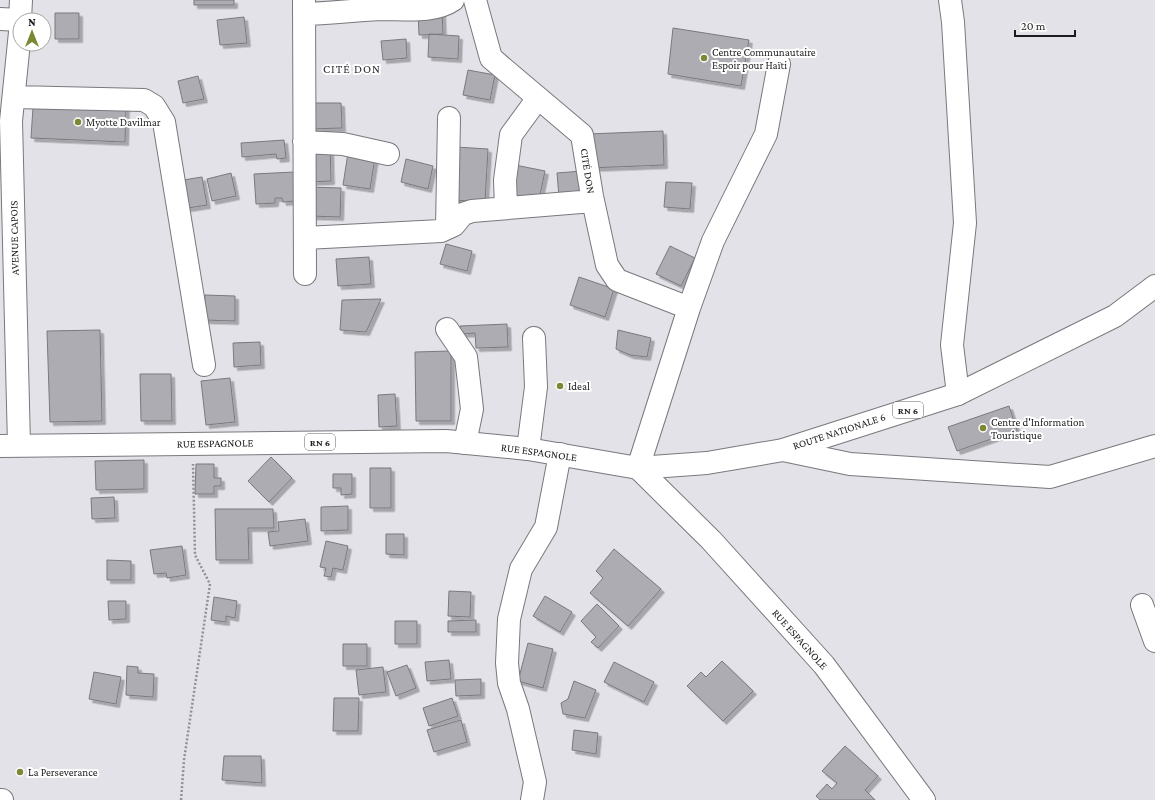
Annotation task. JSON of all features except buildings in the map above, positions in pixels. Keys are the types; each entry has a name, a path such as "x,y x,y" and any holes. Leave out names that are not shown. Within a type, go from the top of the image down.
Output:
{"street":[{"path":"20,12 21,0"},
{"path":"305,274 304,7 385,5 407,10 446,5 453,0"},
{"name":"CITÉ DON","path":"475,0 491,58 582,135 593,201 607,265 617,280 689,308"},
{"path":"950,0 953,22 965,223 952,346 958,394"},
{"path":"0,19 12,20"},
{"name":"AVENUE CAPOIS","path":"10,445 6,125 14,97 18,52"},
{"path":"638,468 689,308 713,241 766,134 779,64"},
{"path":"14,97 144,100 154,106 164,122 204,365"},
{"path":"506,208 505,180 511,135 538,98"},
{"path":"446,228 449,118"},
{"path":"304,142 343,144 388,154"},
{"path":"305,238 440,231 454,225 462,214 472,211 593,201"},
{"name":"ROUTE NATIONALE 6","path":"638,468 707,462 783,450 958,394 1115,316 1155,286"},
{"path":"446,329 466,357 472,410 465,443"},
{"path":"528,449 536,387 534,338"},
{"name":"RUE ESPAGNOLE","path":"10,445 446,441 528,449 638,468 711,540 824,665 924,800"},
{"path":"783,450 850,464 1050,477 1155,446"},
{"path":"532,800 534,782 518,709 509,683 507,663 509,619 521,569 546,526 560,454"},
{"path":"1142,605 1155,641"}],"path":[{"path":"181,800 185,753 210,584 195,555 192,444"}],"place":[{"name":"Centre Communautaire Espoir pour Haïti","path":"704,58"},
{"name":"Myotte Davilmar","path":"78,122"},
{"name":"Ideal","path":"560,386"},
{"name":"Centre d'Information Touristique","path":"983,428"},
{"name":"La Perseverance","path":"20,772"}],"district":[{"name":"CITÉ DON","path":"352,69"}]}
